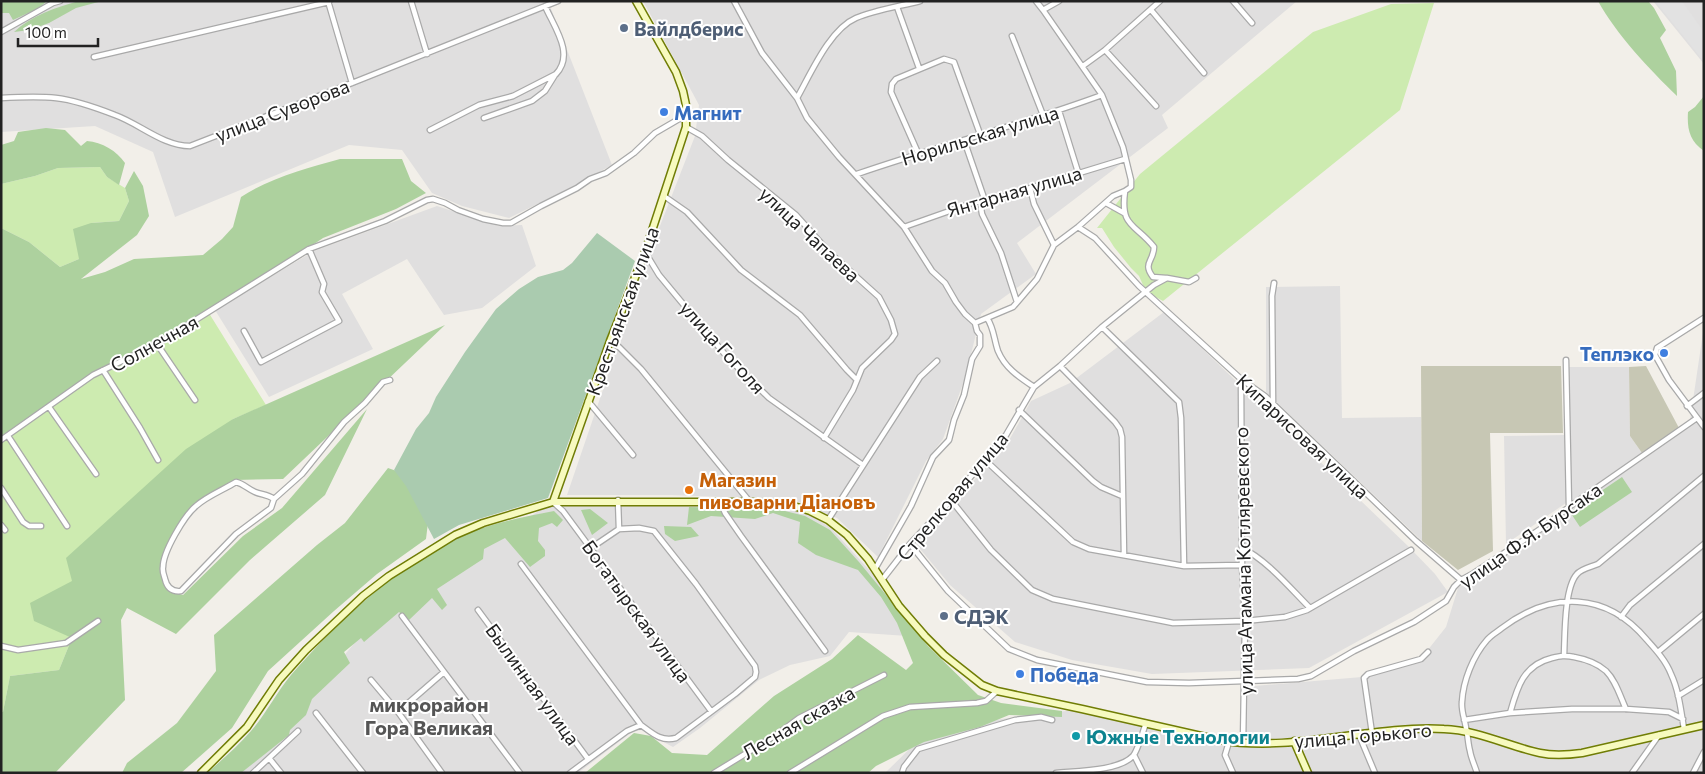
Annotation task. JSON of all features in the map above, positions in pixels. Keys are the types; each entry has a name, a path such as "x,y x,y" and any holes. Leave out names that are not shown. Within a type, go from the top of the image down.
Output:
{"main road":[{"path":"636,1 676,72 684,90 687,118"},
{"name":"Крестьянская улица","path":"553,502 610,341 645,252 686,128 687,118"},
{"name":"улица Горького","path":"200,773 247,726 280,680 306,650 364,596 403,567 455,535 553,502 618,500 784,503 810,511 828,520 847,535 925,636 944,655 982,685 997,691 1229,742 1294,741 1413,728 1446,729 1467,732 1541,753 1562,755 1582,753 1704,725"},
{"path":"1294,741 1308,773"}],"street":[{"path":"1,32 60,1"},
{"path":"411,1 427,54"},
{"name":"улица Суворова","path":"1,98 58,98 117,115 171,142 182,146 190,146 352,84 558,1"},
{"path":"734,1 762,52 797,98 807,118 904,227 932,271 945,283 956,302 975,323 980,335 980,346 972,360 964,395 954,420 949,440 933,457 911,506 875,569"},
{"path":"797,98 833,36 844,26 856,18 920,1"},
{"path":"975,323 1013,307 1037,279 1054,245 1113,196 1131,187 1124,147 1102,95 1036,1"},
{"path":"1043,10 1059,1"},
{"path":"1083,66 1105,50 1160,1"},
{"path":"1233,1 1252,24"},
{"path":"94,57 328,2 352,84"},
{"path":"484,118 532,101 545,91 562,68 565,50 545,6"},
{"path":"898,7 919,68"},
{"path":"1151,10 1204,73"},
{"path":"1012,36 1044,115"},
{"path":"1105,50 1156,106"},
{"path":"918,153 891,92 892,84 896,79 944,59 954,62 980,134"},
{"path":"430,130 480,105 513,96 556,74"},
{"name":"Норильская улица","path":"857,174 918,153 1059,111 1102,95"},
{"path":"513,96 516,107"},
{"path":"1059,111 1078,172"},
{"name":"Солнечная","path":"1,440 93,375 158,344 309,249 385,221 427,200 433,199 445,202 453,208 484,219 511,223 577,188 590,179 606,173 634,153 655,133 679,119 687,118"},
{"name":"улица Чапаева","path":"686,128 702,136 728,160 796,215 830,253 879,297 891,320 895,334 862,368 857,380"},
{"path":"964,140 984,201 981,208 982,214 1001,253 1018,302"},
{"name":"Янтарная улица","path":"904,227 975,202 1030,188 1125,159"},
{"path":"1030,188 1034,204 1054,245"},
{"path":"1125,191 1124,213 1128,222 1154,247 1154,252 1148,265 1148,272 1153,277 1154,285"},
{"path":"664,196 687,212 741,270 800,315 857,380 824,438"},
{"path":"1106,203 1124,213"},
{"name":"Кипарисовая улица","path":"1078,227 1095,238 1139,286 1241,379 1273,403 1416,541 1461,580"},
{"path":"244,331 260,362 339,321 322,292 324,284 309,249"},
{"name":"улица Гоголя","path":"645,252 659,275 728,358 769,398 863,465"},
{"path":"1153,277 1189,282 1196,278"},
{"name":"Стрелковая улица","path":"882,580 910,544 951,500 1006,435 1034,387 1102,327 1146,291 1167,278"},
{"path":"1273,403 1272,296 1274,283"},
{"path":"987,318 994,333 998,351 1006,366 1034,387"},
{"path":"1704,318 1656,348 1655,355 1669,380 1704,427"},
{"path":"1102,327 1179,402 1181,418 1184,566"},
{"path":"610,341 619,347 640,369 750,502"},
{"path":"158,344 195,400"},
{"path":"1566,360 1569,507"},
{"path":"828,520 920,378 937,361"},
{"path":"1060,366 1120,429 1124,555"},
{"path":"103,370 158,460"},
{"name":"улица Атамана Котляревского","path":"1241,379 1245,681 1243,743"},
{"path":"274,499 269,495 255,492 244,484 236,482 196,506 185,518 165,555 162,567 170,589 174,592 181,591 236,534 272,508 274,499 302,474 344,422 365,403 383,382 390,380"},
{"path":"1687,406 1704,393"},
{"path":"588,401 633,455"},
{"path":"49,407 96,474"},
{"path":"1019,410 1093,481 1101,487 1122,496"},
{"name":"улица Ф.Я. Бурсака","path":"910,544 948,591 1009,649 1037,660 1147,682 1189,683 1298,679 1311,676 1354,651 1414,622 1446,601 1454,587 1461,580 1542,528 1697,418"},
{"path":"8,436 67,526"},
{"path":"984,460 1073,542 1089,549 1184,566 1242,565"},
{"path":"1564,655 1568,601 1573,581 1578,573 1598,564 1704,476"},
{"path":"1,488 23,522 29,526 41,526"},
{"path":"618,500 619,529"},
{"path":"951,500 991,550 1032,590 1053,599 1173,624 1285,617 1310,608 1411,550"},
{"path":"720,501 725,513 825,651"},
{"name":"Богатырская улица","path":"553,502 564,511 711,711"},
{"path":"1,525 5,530"},
{"path":"521,564 640,725 660,738 668,740 676,738 755,677 755,666 696,584 654,531 639,528 619,529 591,548"},
{"path":"1621,617 1630,606 1704,544"},
{"path":"1242,548 1276,574 1310,608"},
{"path":"1477,773 1470,752 1461,704 1464,686 1476,657 1488,639 1516,618 1539,607 1568,601 1588,602 1604,607 1631,623 1658,652 1671,673 1678,696 1684,729"},
{"name":"Былинная улица","path":"478,610 588,758"},
{"path":"1658,652 1704,614"},
{"path":"402,616 520,773"},
{"path":"1,646 18,650 66,643 98,620"},
{"path":"1372,733 1364,678 1368,674 1421,658 1428,652"},
{"path":"1510,713 1517,688 1530,669 1537,662 1564,655 1581,658 1596,664 1606,672 1617,687 1626,709"},
{"path":"398,712 444,672"},
{"name":"Лесная сказка","path":"714,773 776,735 799,718 884,675"},
{"path":"371,680 398,712 442,773"},
{"path":"1678,696 1704,680"},
{"path":"790,773 883,716 910,706 978,703 986,701 997,691"},
{"path":"1464,720 1510,713 1572,709 1626,709 1670,712 1683,719"},
{"path":"316,713 363,773"},
{"path":"902,773 904,767 918,749 977,733 1015,720 1041,717 1052,720"},
{"path":"1056,773 1084,772 1123,762 1134,755 1146,723"},
{"path":"570,773 627,731 640,725"},
{"path":"253,773 298,731"},
{"path":"1359,735 1375,773"},
{"path":"1632,773 1659,735"},
{"path":"1229,742 1225,754 1233,773"},
{"path":"1692,773 1704,752"},
{"path":"1134,755 1143,773"},
{"path":"269,758 281,773"}],"shaded area":[{"path":"1,1 548,1 612,165 509,218 462,206 432,193 402,150 349,145 175,217 153,152 95,126 1,132"},
{"path":"643,1 1297,1 1162,115 1168,128 1017,243 1036,274 981,314 965,378 943,439 926,461 878,557 837,518 793,500 672,495 567,495 651,249 695,136 699,105"},
{"path":"1653,1 1704,1 1704,64"},
{"path":"1655,1 1682,1 1704,32 1704,62"},
{"path":"437,206 499,226 522,225 536,266 482,308 444,315 407,259 342,294 373,349 269,397 215,310 314,251"},
{"path":"1340,286 1342,418 1421,417 1422,541 1266,392 1266,287"},
{"path":"1164,312 1409,547 1435,574 1448,592 1309,668 1152,674 1072,660 1015,642 950,585 916,544 1007,444 1031,401 1070,383"},
{"path":"1704,326 1704,773 885,773 931,728 1082,709 1241,743 1242,687 1362,677 1367,671 1419,657 1427,651 1446,627 1458,588 1689,427"},
{"path":"1421,366 1561,366 1563,433 1490,433 1493,551 1458,570 1422,541"},
{"path":"1646,366 1679,428 1642,453 1630,436 1629,367"},
{"path":"1567,367 1629,367 1630,436 1642,453 1570,502"},
{"path":"1565,435 1566,503 1506,544 1504,436"},
{"name":"микрорайон Гора Великая","path":"553,502 773,507 795,511 816,518 832,529 870,571 922,637 849,632 830,656 790,665 759,680 700,728 673,747 641,730 632,732 578,773 225,773 307,700 382,610"}],"green space":[{"path":"1,1 47,1 39,8 13,20 9,13 1,13"},
{"path":"79,1 102,1 76,8 49,23 30,30 14,32 28,21 44,13"},
{"path":"1598,1 1648,1 1654,8 1666,30 1660,38 1676,71 1677,96 1624,39"},
{"path":"1434,3 1400,110 1163,301 1152,295 1143,285 1139,276 1114,247 1102,228 1097,228 1140,174 1313,32 1391,4"},
{"path":"1704,96 1704,151 1695,143 1690,134 1688,112"},
{"path":"46,128 65,130 81,146 87,141 104,145 113,151 125,163 119,185 107,177 100,167 58,168 1,184 1,145 14,141 18,132"},
{"path":"340,159 402,159 411,181 426,193 396,209 323,238 268,275 208,310 157,344 93,375 1,442 1,228 29,242 60,267 79,259 73,229 91,223 119,221 129,201 125,188 134,171 143,186 149,216 137,235 81,279 105,272 134,259 203,255 233,227 241,197 276,179"},
{"path":"100,167 107,177 125,188 129,201 119,221 91,223 79,259 60,267 29,242 1,228 1,184 58,168"},
{"path":"597,233 635,261 548,498 459,525 434,539 406,486 394,470 416,429 429,413 436,397 496,309 519,289 538,277 563,270 572,263"},
{"path":"207,310 266,405 233,419 72,581 72,638 59,670 10,676 3,712 1,712 1,442 93,375 191,322"},
{"path":"445,325 283,479 234,480 184,517 164,565 169,591 183,595 243,536 282,508 367,409 325,495 250,560 176,634 127,608 121,620 125,700 55,773 1,773 1,712 3,712 10,676 59,670 72,638 34,621 30,603 72,581 66,558 186,449 233,419"},
{"path":"388,468 416,478 431,498 426,539 377,574 268,671 232,728 181,773 122,773 127,763 177,723 216,671 214,635 345,523"},
{"path":"1622,477 1632,492 1580,527 1570,512"},
{"path":"689,507 777,509 805,516 830,530 859,562 928,646 978,695 1001,703 1062,711 1062,717 1009,715 980,727 924,742 876,766 868,773 585,773 634,733 651,736 672,753 707,755 774,696 832,659 858,635 906,670 913,663 897,623 881,597 858,570 816,555 798,543 800,522 773,513 755,519 711,516 687,525"},
{"path":"590,509 608,523 592,535 581,510"},
{"path":"554,511 563,520 557,527 552,523 539,528 538,541 545,550 545,556 530,567 505,538 484,549 483,559 437,589 447,605 442,610 432,598 409,620 399,612 364,642 361,638 344,652 350,663 312,699 306,715 290,730 289,735 241,773 207,773 251,731 291,675 310,654 350,614 393,577 441,547 467,534 499,523"},
{"path":"664,526 691,527 699,536 675,541 665,534"}],"place":[{"name":"Вайлдберис","path":"624,28"},
{"name":"Магнит","path":"664,112"},
{"name":"Теплэко","path":"1664,353"},
{"name":"Магазин пивоварни Дiановъ","path":"689,490"},
{"name":"СДЭК","path":"944,616"},
{"name":"Победа","path":"1020,674"},
{"name":"Южные Технологии","path":"1076,736"}],"district":[{"name":"микрорайон Гора Великая","path":"429,716"}]}
